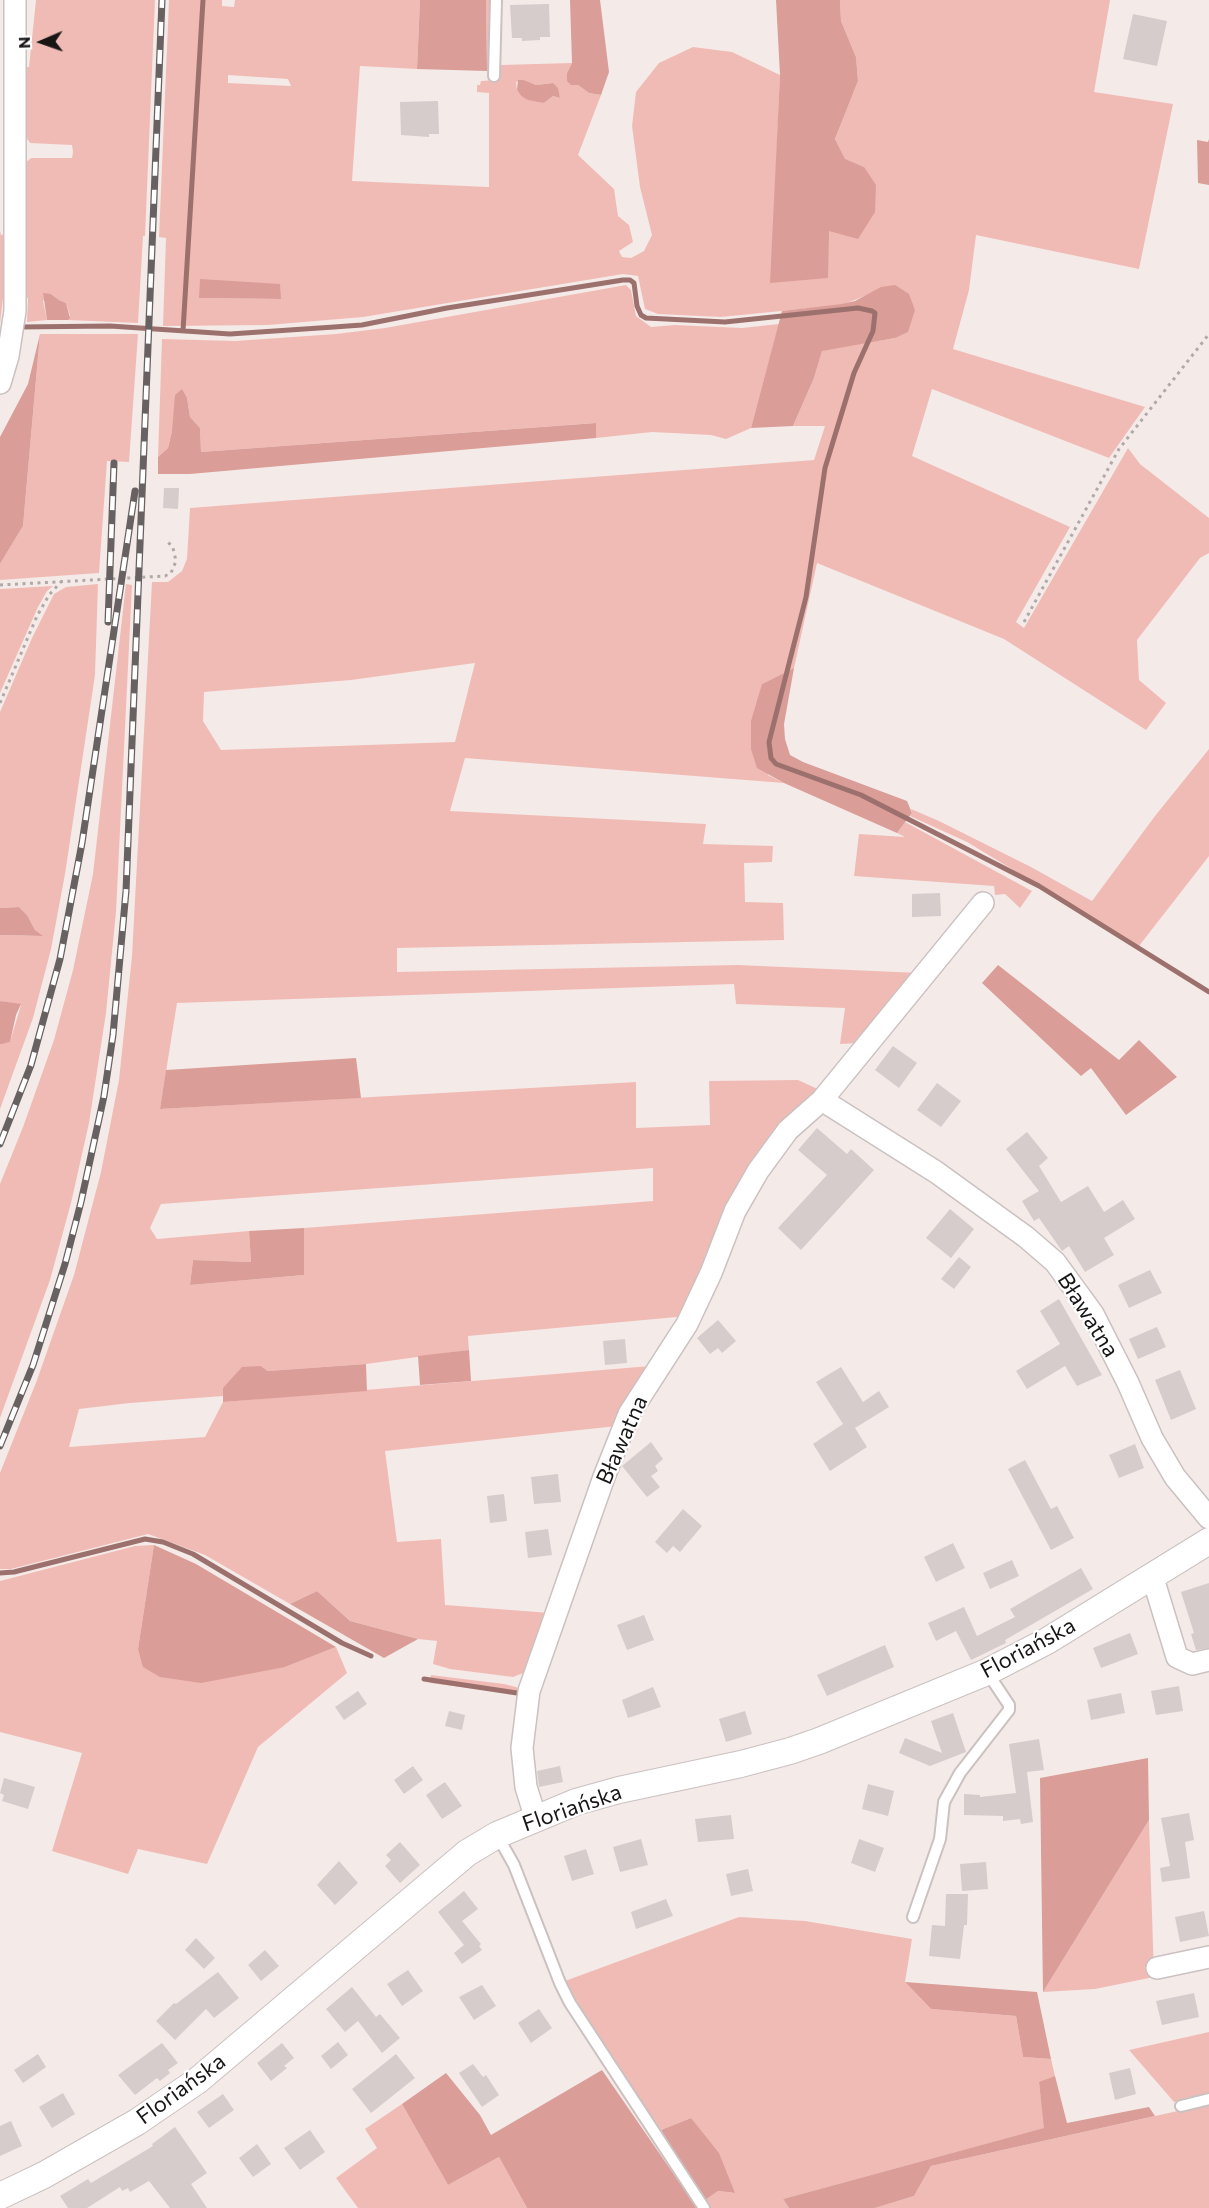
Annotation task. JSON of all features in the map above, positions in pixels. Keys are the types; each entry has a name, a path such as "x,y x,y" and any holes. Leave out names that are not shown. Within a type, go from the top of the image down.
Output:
{"street":[{"path":"0,383 9,356 15,297 15,0"},
{"name":"Bławatna","path":"536,1819 526,1787 522,1748 529,1691 629,1414 687,1324 711,1273 735,1211 758,1171 788,1130 822,1100 983,903"},
{"name":"Bławatna","path":"822,1100 936,1172 1026,1237 1055,1262 1093,1314 1128,1383 1152,1438 1175,1478 1209,1518"},
{"name":"Floriańska","path":"0,2196 44,2175 137,2122 197,2081 459,1860 497,1835 576,1802 790,1751 987,1672 1047,1641 1209,1541"},
{"path":"1152,1575 1177,1657 1192,1664 1209,1660"},
{"path":"1157,1968 1209,1957"}],"lane":[{"path":"494,76 496,0"},
{"path":"914,1917 940,1839 944,1802 960,1773 1009,1710 1009,1705 987,1672"},
{"path":"497,1835 514,1865 570,2003 704,2208"},
{"path":"1181,2106 1209,2099"}],"path":[{"path":"1024,622 1119,449 1209,334"},
{"path":"0,585 165,576 171,573 176,561 173,548 168,542"},
{"path":"0,703 37,616 49,595 61,581"}],"shaded area":[{"path":"36,0 155,0 145,236 143,236 138,323 68,320 70,315 66,303 51,294 43,301 47,320 27,322 28,298 24,297 24,164 31,158 72,158 73,152 72,145 30,143 24,134 23,67 29,67"},
{"path":"169,0 222,0 222,6 234,7 235,0 420,0 417,69 360,66 352,181 489,187 489,93 477,92 477,85 480,85 481,81 496,80 500,35 500,65 572,63 567,73 589,93 601,95 578,155 614,189 618,216 629,225 633,242 619,251 622,257 631,258 644,251 652,235 640,187 632,126 636,92 659,63 693,47 732,52 780,75 771,283 829,230 864,167 845,160 835,139 858,81 856,57 841,21 840,0 1110,0 1094,92 1173,104 1139,269 976,235 969,290 953,349 1145,407 1109,458 932,389 912,456 1070,527 1016,622 1024,628 1128,448 1140,464 1209,518 1209,553 1200,558 1137,640 1139,680 1166,703 1146,730 1004,639 817,563 794,668 762,684 768,775 784,783 465,758 450,811 706,824 703,844 773,846 772,862 744,863 745,902 783,903 784,940 397,948 397,972 738,965 919,973 858,1043 840,1044 845,1008 736,1004 734,984 177,1003 160,1109 636,1082 636,1128 710,1125 709,1081 798,1080 822,1091 802,1110 697,1291 677,1317 468,1336 469,1350 366,1364 268,1371 261,1366 223,1388 223,1396 79,1409 69,1447 205,1437 223,1402 650,1366 617,1426 385,1451 397,1542 441,1539 445,1605 550,1613 531,1670 513,1677 450,1669 433,1664 437,1641 418,1639 350,1621 317,1591 290,1604 205,1555 148,1534 11,1569 0,1569 0,1473 37,1380 74,1275 101,1172 119,1080 132,956 152,582 168,582 182,571 187,559 190,508 814,460 825,426 793,426 814,378 822,350 895,338 867,295 842,305 721,317 658,314 645,309 638,276 623,274 363,317 268,325 163,326 166,238 159,237","holes":["228,75 288,79 291,86 228,83","524,80 536,85 553,83 560,98 553,96 544,103 521,96 516,82","280,284 280,299 199,298","475,663 455,742 221,750 203,721 204,692 351,680","653,1168 653,1201 304,1228 304,1275 190,1285 193,1260 251,1262 249,1231 157,1239 150,1228 161,1204"]},
{"path":"420,0 486,0 487,71 417,69"},
{"path":"486,0 492,0 490,66 487,71"},
{"path":"570,0 600,0 609,72 601,95 589,93 567,81 567,73 572,63"},
{"path":"776,0 840,0 841,21 856,57 858,81 835,139 845,159 864,167 876,185 875,212 858,239 829,231 828,278 770,283 780,75"},
{"path":"518,80 536,85 553,83 558,88 560,98 553,96 544,103 528,100 517,90"},
{"path":"1209,139 1209,185 1198,183 1197,140 1208,142"},
{"path":"0,231 1,235 7,234 6,298 3,298 0,324"},
{"path":"200,279 280,284 281,299 199,298"},
{"path":"626,285 631,290 636,316 651,327 675,325 742,328 779,324 751,428 726,439 711,435 652,432 596,438 595,423 201,452 200,428 190,417 187,398 172,431 168,448 158,457 162,339 235,341 336,334 385,328"},
{"path":"895,285 909,294 915,310 908,332 895,338 822,351 814,378 793,426 751,428 782,311 842,304 855,301 881,287"},
{"path":"43,293 51,294 66,303 70,318 68,320 47,320"},
{"path":"40,334 138,334 129,462 107,461 99,573 0,580 0,564 23,526"},
{"path":"40,334 23,526 0,564 0,437 28,384"},
{"path":"182,389 187,398 190,417 200,428 201,452 596,423 596,438 190,474 158,474 158,457 168,448 172,431 175,395"},
{"path":"98,584 95,675 65,874 51,949 33,1018 0,1109 0,1044 10,1042 21,1005 0,1001 0,935 42,936 19,907 0,908 0,712 54,594 66,587"},
{"path":"126,584 132,585 116,912 106,1013 89,1123 71,1203 50,1280 0,1418 0,1184 54,1040 73,970 93,874"},
{"path":"53,586 47,591 38,607 0,693 0,589"},
{"path":"794,668 784,724 785,739 790,755 907,801 912,813 897,833 784,783 757,768 751,749 751,721 762,684"},
{"path":"1209,749 1209,856 1139,946 967,842 910,816 911,809 939,821 1031,867 1092,901 1155,816"},
{"path":"905,822 1032,891 1020,908 1005,894 995,895 994,886 854,876 859,834 905,837 897,833"},
{"path":"19,907 27,915 35,930 43,936 0,935 0,908"},
{"path":"998,965 1119,1060 1139,1040 1177,1077 1126,1115 1091,1068 1081,1076 982,983"},
{"path":"0,1001 21,1004 10,1042 2,1044 0,1044"},
{"path":"356,1058 361,1098 160,1109 166,1070"},
{"path":"304,1228 304,1275 190,1285 193,1260 251,1262 249,1231"},
{"path":"469,1350 471,1381 420,1385 418,1356"},
{"path":"366,1364 367,1391 223,1402 223,1388 242,1367 261,1366 268,1371"},
{"path":"154,1545 138,1649 285,1667 336,1647 347,1673 258,1747 207,1864 138,1849 128,1874 52,1851 82,1753 0,1732 0,1581 135,1546"},
{"path":"154,1545 196,1564 336,1647 285,1667 201,1683 160,1677 143,1667 138,1649"},
{"path":"317,1591 350,1621 418,1639 384,1658 290,1604"},
{"path":"431,1675 504,1684 525,1692 523,1695 430,1683"},
{"path":"1148,1758 1149,1820 1043,1992 1040,1778"},
{"path":"1149,1820 1154,1977 1095,1989 1043,1992"},
{"path":"739,1917 805,1921 912,1939 905,1982 931,2009 1016,2016 1023,2057 1051,2059 1055,2076 1039,2083 1045,2128 783,2199 789,2208 708,2208 704,2201 718,2191 734,2193 691,2118 661,2130 598,2037 565,1981"},
{"path":"905,1982 1037,1992 1051,2059 1023,2057 1016,2016 931,2009"},
{"path":"1209,2032 1209,2094 1174,2102 1129,2050"},
{"path":"602,2070 697,2208 527,2208 499,2157 448,2185 402,2104 446,2073 480,2115 491,2135"},
{"path":"1055,2076 1067,2123 1149,2107 1155,2116 931,2166 914,2196 875,2208 789,2208 783,2199 1044,2128 1039,2082"},
{"path":"402,2104 448,2185 499,2157 527,2208 358,2208 336,2178 377,2148 365,2129"},
{"path":"1209,2104 1209,2208 875,2208 914,2196 931,2166"},
{"path":"691,2118 719,2153 735,2193 718,2191 704,2201 661,2130"}],"building":[{"path":"549,4 550,37 522,41 522,38 512,38 510,5"},
{"path":"1133,14 1167,21 1157,66 1123,59"},
{"path":"438,101 439,134 429,134 429,137 401,135 400,102"},
{"path":"164,488 179,488 178,509 163,508"},
{"path":"940,893 941,916 912,917 912,894"},
{"path":"893,1046 917,1063 899,1088 875,1070"},
{"path":"937,1083 961,1101 941,1127 917,1110"},
{"path":"817,1128 847,1154 851,1149 874,1170 801,1250 778,1228 827,1175 798,1150"},
{"path":"1027,1132 1048,1158 1039,1166 1061,1202 1088,1186 1104,1212 1123,1200 1135,1219 1104,1238 1114,1255 1085,1272 1069,1246 1062,1251 1039,1218 1034,1221 1022,1201 1039,1191 1006,1149"},
{"path":"950,1209 974,1229 951,1258 926,1238"},
{"path":"959,1257 971,1267 954,1289 941,1279"},
{"path":"1150,1270 1162,1293 1129,1308 1118,1285"},
{"path":"1059,1299 1102,1375 1077,1386 1065,1366 1027,1389 1016,1371 1060,1344 1040,1311"},
{"path":"718,1320 736,1341 722,1353 718,1348 710,1354 697,1338"},
{"path":"1157,1327 1166,1347 1138,1359 1129,1339"},
{"path":"625,1339 627,1363 605,1365 603,1341"},
{"path":"841,1367 863,1402 879,1391 889,1407 855,1428 867,1447 830,1471 813,1444 843,1424 816,1382"},
{"path":"1180,1370 1196,1409 1171,1420 1155,1380"},
{"path":"651,1442 663,1459 655,1466 658,1471 651,1476 660,1487 647,1497 622,1466"},
{"path":"1135,1444 1144,1468 1119,1478 1109,1455"},
{"path":"1025,1460 1051,1509 1057,1506 1074,1538 1051,1550 1008,1469"},
{"path":"558,1474 561,1502 534,1504 531,1477"},
{"path":"504,1494 507,1521 490,1523 487,1496"},
{"path":"683,1509 702,1526 680,1552 673,1546 667,1553 655,1542"},
{"path":"548,1529 552,1555 528,1558 525,1532"},
{"path":"953,1543 965,1568 936,1582 924,1557"},
{"path":"1012,1560 1019,1576 990,1589 983,1573"},
{"path":"1081,1568 1093,1589 1005,1640 1006,1643 971,1660 956,1631 936,1641 928,1623 964,1607 977,1636 1015,1617 1010,1609"},
{"path":"1209,1583 1209,1648 1196,1650 1191,1634 1194,1633 1181,1592"},
{"path":"644,1615 654,1640 627,1650 617,1625"},
{"path":"1130,1633 1138,1654 1101,1668 1093,1648"},
{"path":"885,1645 894,1667 827,1696 817,1675"},
{"path":"1179,1686 1183,1711 1156,1715 1151,1691"},
{"path":"653,1687 661,1707 628,1718 622,1700"},
{"path":"358,1691 367,1704 344,1720 335,1707"},
{"path":"1121,1693 1125,1713 1091,1720 1087,1700"},
{"path":"449,1711 465,1715 462,1730 445,1726"},
{"path":"745,1711 752,1734 726,1742 719,1719"},
{"path":"953,1713 966,1752 930,1766 899,1753 905,1738 942,1753 931,1721"},
{"path":"1039,1739 1044,1770 1027,1772 1033,1822 1021,1824 1020,1819 1003,1821 1003,1816 964,1815 964,1794 980,1795 980,1797 1016,1793 1009,1744"},
{"path":"413,1766 423,1780 404,1794 394,1780"},
{"path":"560,1766 563,1782 539,1787 537,1771"},
{"path":"4,1778 35,1787 28,1809 2,1801 4,1795 0,1793"},
{"path":"445,1782 462,1806 442,1819 426,1795"},
{"path":"868,1784 894,1791 888,1816 862,1809"},
{"path":"1189,1813 1194,1840 1185,1842 1190,1878 1162,1882 1160,1868 1170,1866 1161,1818"},
{"path":"731,1815 734,1839 698,1842 695,1819"},
{"path":"641,1839 648,1865 620,1872 613,1847"},
{"path":"859,1839 884,1848 875,1872 851,1863"},
{"path":"400,1842 420,1865 400,1883 385,1866 391,1860 386,1855"},
{"path":"586,1849 594,1874 572,1881 564,1856"},
{"path":"339,1861 358,1883 335,1905 317,1885"},
{"path":"986,1862 988,1889 962,1891 960,1864"},
{"path":"748,1869 753,1891 731,1896 726,1874"},
{"path":"464,1891 478,1909 462,1921 481,1944 479,1946 482,1950 462,1964 454,1953 464,1945 438,1912"},
{"path":"946,1894 968,1894 967,1925 964,1925 960,1959 929,1956 932,1925 945,1926"},
{"path":"666,1899 673,1916 636,1929 631,1912"},
{"path":"1204,1911 1209,1936 1180,1942 1175,1917"},
{"path":"196,1938 215,1958 204,1969 185,1950"},
{"path":"265,1950 279,1966 261,1981 248,1965"},
{"path":"408,1970 423,1991 402,2006 387,1984"},
{"path":"218,1972 239,1998 214,2018 206,2009 175,2040 156,2021 174,2003 176,2004"},
{"path":"482,1985 496,2006 474,2020 459,1997"},
{"path":"352,1987 376,2017 380,2014 400,2038 382,2053 358,2021 345,2032 326,2009"},
{"path":"1194,1993 1199,2017 1162,2025 1156,2001"},
{"path":"539,2009 552,2028 531,2043 518,2023"},
{"path":"338,2042 348,2055 331,2069 321,2056"},
{"path":"162,2043 178,2063 168,2070 170,2073 160,2081 157,2078 135,2095 118,2075"},
{"path":"282,2043 294,2058 284,2066 287,2068 271,2081 257,2063"},
{"path":"38,2054 46,2067 23,2083 14,2070"},
{"path":"396,2054 415,2078 371,2113 352,2089"},
{"path":"473,2064 483,2077 486,2075 499,2095 482,2107 459,2073"},
{"path":"1130,2068 1136,2094 1115,2100 1109,2073"},
{"path":"63,2093 75,2114 52,2128 39,2107"},
{"path":"223,2094 234,2110 209,2128 197,2112"},
{"path":"11,2121 22,2146 0,2156 0,2126"},
{"path":"175,2127 207,2173 191,2184 207,2208 170,2208 149,2181 130,2192 128,2188 122,2191 120,2187 87,2208 68,2208 60,2196 88,2179 91,2183 153,2146 152,2144"},
{"path":"310,2130 325,2152 300,2170 284,2148"},
{"path":"257,2144 271,2164 253,2177 239,2158"}],"waterway":[{"path":"183,331 203,0"},
{"path":"18,327 110,326 230,334 362,325 447,308 623,280 630,280 634,283 637,306 641,315 646,318 725,322 858,308 872,311 875,313 873,331 854,373 825,468 806,597 769,742 771,758 776,764 861,795 1039,886 1209,992"},
{"path":"0,1573 14,1572 145,1539 163,1542 193,1554 342,1643 371,1656"},
{"path":"424,1679 517,1693"}],"railway":[{"path":"0,1446 33,1365 65,1264 104,1096 113,1035 126,891 162,0"},
{"path":"108,622 114,463"},
{"path":"0,1144 31,1065 60,959 82,843 135,491"}]}
